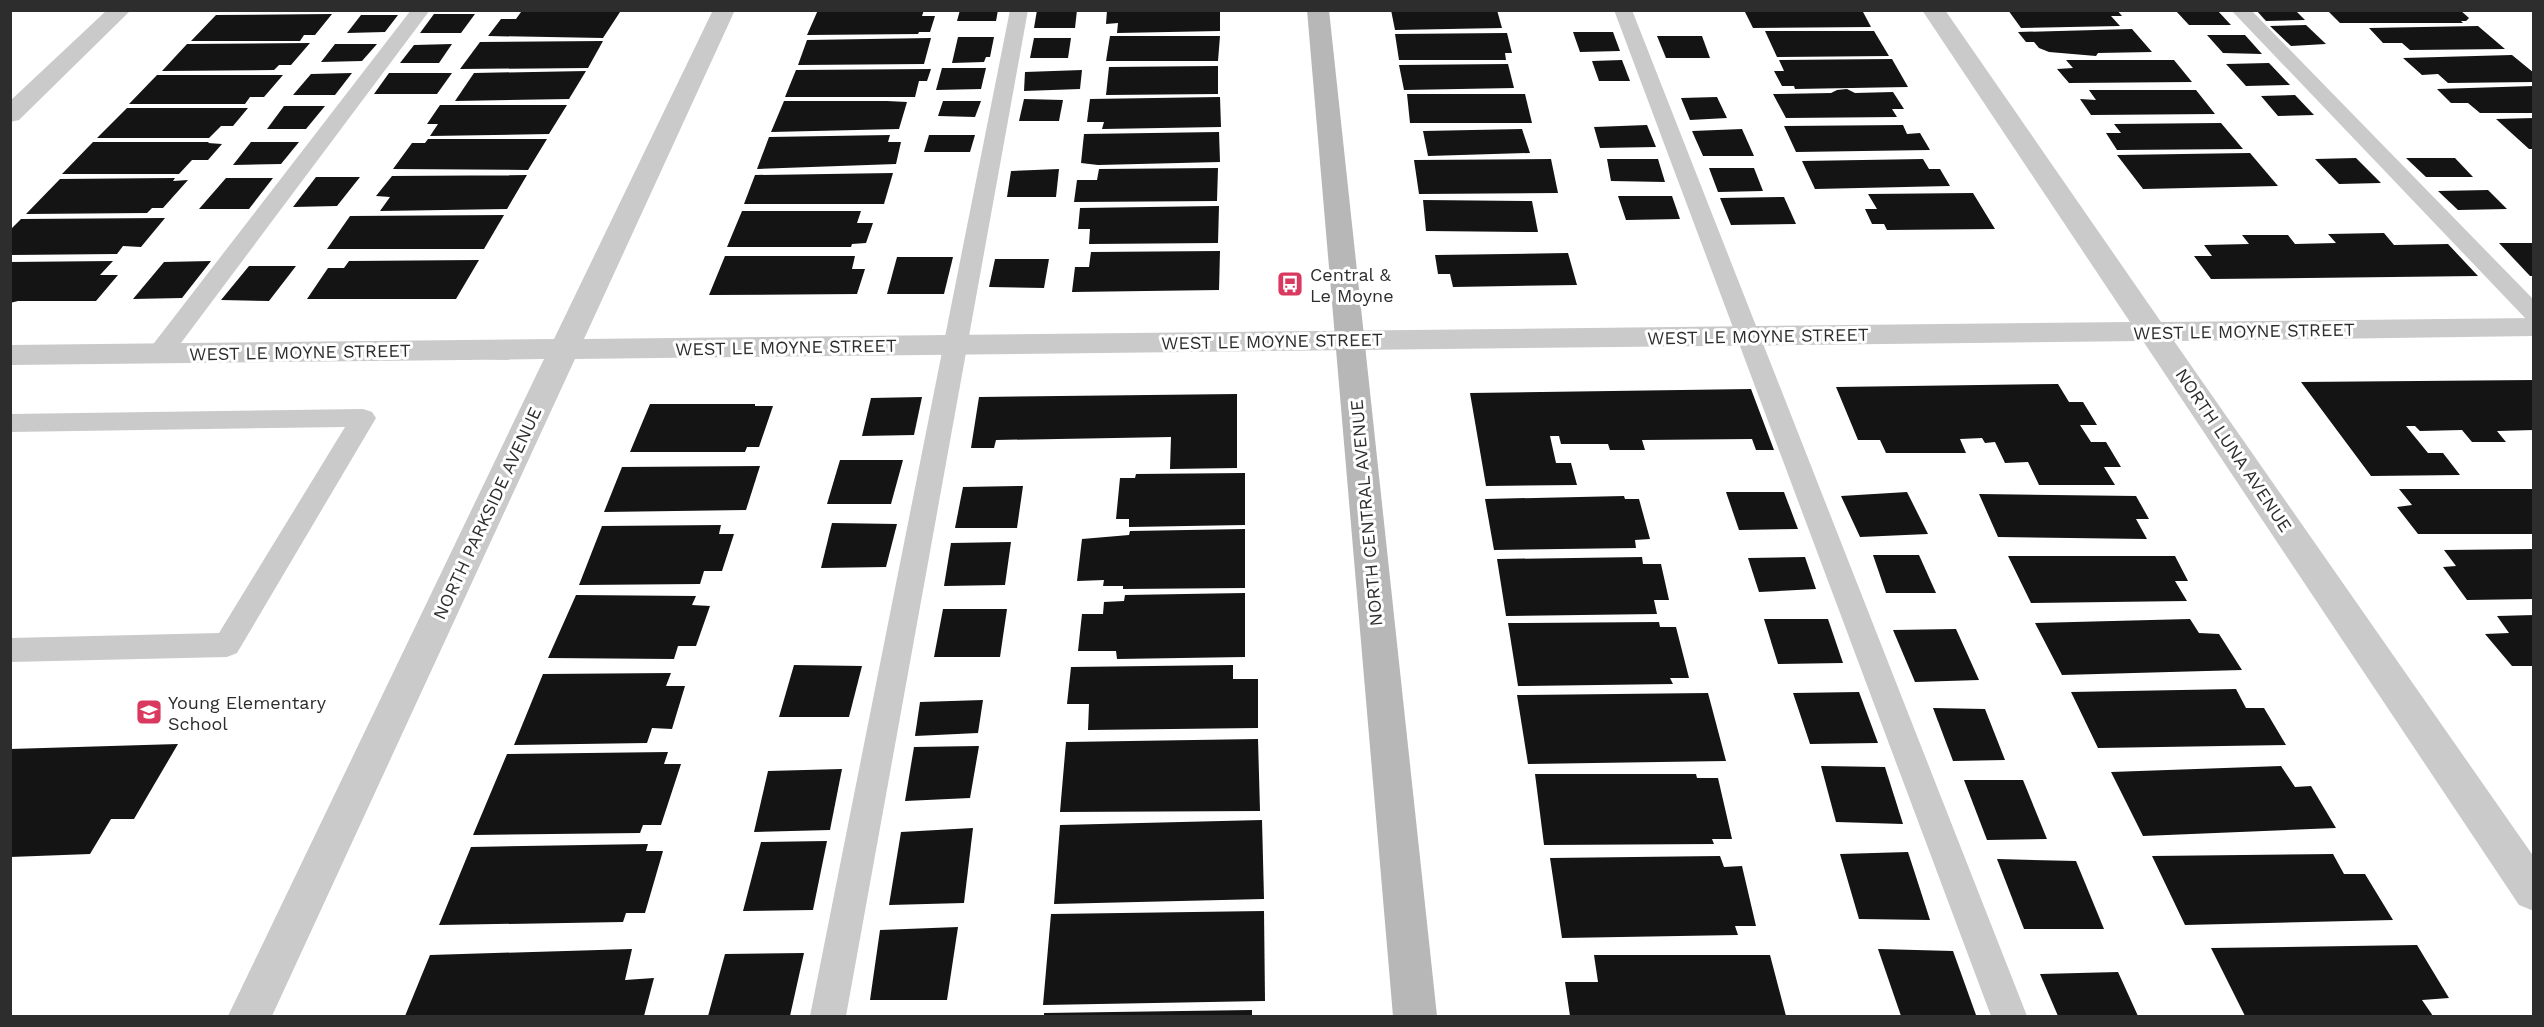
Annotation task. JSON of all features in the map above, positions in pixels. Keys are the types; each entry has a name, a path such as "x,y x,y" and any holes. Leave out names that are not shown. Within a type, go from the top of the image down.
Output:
{"street":[{"path":"10,115 120,10"},
{"name":"NORTH PARKSIDE AVENUE","path":"250,1017 724,10"},
{"name":"NORTH CENTRAL AVENUE","path":"1318,10 1415,1017"},
{"name":"NORTH LUNA AVENUE","path":"1933,10 2534,892"},
{"name":"WEST LE MOYNE STREET","path":"10,355 2534,327"}],"lane":[{"path":"160,354 421,10"},
{"path":"828,1017 1019,10"},
{"path":"1623,10 2009,1017"},
{"path":"2240,10 2534,314"},
{"path":"10,423 363,418 227,645 10,650"}],"building":[{"path":"818,10 924,10 922,16 935,16 930,32 919,32 918,34 807,35"},
{"path":"960,10 998,10 996,21 957,21"},
{"path":"1037,10 1077,10 1075,28 1034,28"},
{"path":"1107,10 1220,10 1220,31 1117,33 1118,23 1106,24"},
{"path":"1391,10 1497,10 1502,28 1395,30"},
{"path":"1744,10 1862,10 1871,27 1753,28"},
{"path":"2008,10 2117,10 2122,16 2111,16 2120,26 2021,28"},
{"path":"2175,10 2217,10 2231,25 2189,25"},
{"path":"2256,10 2295,10 2305,20 2266,21"},
{"path":"2327,10 2460,10 2469,18 2461,21 2463,23 2340,23"},
{"path":"521,12 620,12 603,38 488,36 501,19 516,19"},
{"path":"332,14 315,35 304,35 300,41 191,41 216,15"},
{"path":"434,14 475,14 461,33 420,33"},
{"path":"361,15 398,15 385,32 347,33"},
{"path":"2306,25 2326,44 2291,46 2270,26"},
{"path":"2478,26 2505,49 2410,50 2402,43 2383,43 2369,28"},
{"path":"2132,29 2152,52 2098,53 2096,56 2049,52 2039,48 2034,42 2026,42 2018,32"},
{"path":"1765,31 1874,31 1889,56 1777,57"},
{"path":"1573,32 1613,32 1620,51 1580,52"},
{"path":"1507,33 1512,53 1505,53 1506,60 1399,60 1395,34"},
{"path":"2207,35 2245,35 2262,54 2223,53"},
{"path":"1110,36 1220,36 1218,61 1106,61"},
{"path":"1657,36 1702,36 1710,58 1666,58"},
{"path":"958,37 994,37 990,57 986,57 984,62 952,63"},
{"path":"931,38 924,64 798,65 807,40"},
{"path":"1034,38 1071,38 1068,58 1030,58"},
{"path":"603,41 588,68 460,69 480,42"},
{"path":"310,43 291,65 279,65 274,70 162,71 187,44"},
{"path":"335,44 377,44 362,61 321,62"},
{"path":"452,44 439,63 400,63 414,45"},
{"path":"2512,55 2534,73 2534,82 2448,83 2438,74 2422,75 2403,58"},
{"path":"1892,59 1908,87 1795,89 1794,86 1782,86 1774,71 1784,71 1779,60"},
{"path":"1622,60 1630,81 1599,81 1592,61"},
{"path":"2066,60 2174,60 2192,82 2069,83 2057,69 2073,68"},
{"path":"2269,63 2290,85 2246,86 2226,64"},
{"path":"1508,64 1514,88 1404,90 1399,65"},
{"path":"1218,66 1218,94 1106,95 1109,67"},
{"path":"942,68 986,68 981,89 936,90"},
{"path":"931,69 927,81 919,81 915,97 785,97 796,70"},
{"path":"1082,70 1080,89 1024,91 1025,72"},
{"path":"586,71 569,99 455,101 474,73"},
{"path":"352,73 335,95 293,95 311,74"},
{"path":"389,73 452,73 437,94 374,94"},
{"path":"157,75 283,75 264,97 250,97 245,104 129,104"},
{"path":"2534,86 2534,113 2480,113 2468,103 2451,103 2437,89"},
{"path":"1847,89 1855,93 1893,92 1904,109 1892,109 1897,117 1786,118 1773,94 1831,93"},
{"path":"2089,90 2196,90 2215,114 2091,115 2080,99 2096,100"},
{"path":"1407,94 1525,94 1532,123 1410,123"},
{"path":"2295,95 2314,115 2278,116 2261,96"},
{"path":"1220,97 1221,127 1102,129 1104,122 1087,122 1090,99"},
{"path":"1717,97 1727,118 1690,120 1681,98"},
{"path":"1024,99 1063,100 1059,121 1019,121"},
{"path":"784,101 907,102 899,129 771,132"},
{"path":"943,101 981,101 975,117 938,116"},
{"path":"440,105 567,105 549,134 430,136 438,124 427,124"},
{"path":"284,106 325,106 306,129 267,129"},
{"path":"127,108 248,108 233,126 221,126 209,138 97,138"},
{"path":"2534,118 2534,149 2529,149 2496,119"},
{"path":"2221,123 2243,149 2117,150 2106,133 2121,133 2114,124"},
{"path":"1647,125 1656,147 1600,148 1594,127"},
{"path":"1903,125 1907,134 1920,133 1930,150 1796,152 1784,126"},
{"path":"1522,129 1530,153 1428,156 1423,131"},
{"path":"1742,129 1754,156 1703,156 1692,131"},
{"path":"1219,132 1220,162 1098,165 1081,163 1084,134"},
{"path":"890,135 888,142 901,142 896,164 757,169 769,137"},
{"path":"929,135 975,135 970,152 924,152"},
{"path":"428,139 547,139 528,170 393,169 412,143 425,143"},
{"path":"93,142 222,144 208,160 192,160 179,174 62,174"},
{"path":"251,142 299,142 281,164 233,165"},
{"path":"2250,153 2278,186 2143,189 2117,155"},
{"path":"2356,158 2381,183 2339,184 2315,159"},
{"path":"2406,158 2455,158 2473,177 2426,177"},
{"path":"1551,159 1558,193 1419,194 1414,160"},
{"path":"1607,159 1658,159 1665,182 1611,181"},
{"path":"1923,159 1929,169 1940,169 1950,186 1815,189 1802,161"},
{"path":"1218,168 1217,201 1074,202 1077,180 1097,180 1099,169"},
{"path":"1709,168 1754,168 1763,191 1718,192"},
{"path":"1059,169 1056,197 1007,197 1011,171"},
{"path":"893,173 884,204 744,204 755,175"},
{"path":"527,175 507,209 380,211 390,197 376,196 392,176"},
{"path":"316,177 360,177 337,206 293,207"},
{"path":"175,178 173,181 188,180 163,208 152,208 147,213 26,214 60,179"},
{"path":"226,178 273,178 249,209 199,209"},
{"path":"2488,190 2507,209 2458,210 2438,191"},
{"path":"1973,193 1995,229 1887,230 1884,224 1872,224 1865,209 1877,209 1868,194"},
{"path":"1618,196 1672,196 1680,219 1626,220"},
{"path":"1784,197 1796,224 1731,225 1720,198"},
{"path":"1423,200 1532,201 1538,232 1426,231"},
{"path":"1219,206 1218,243 1089,244 1090,229 1078,229 1080,208"},
{"path":"742,211 861,211 857,223 873,223 866,243 852,244 851,247 727,247"},
{"path":"504,215 484,249 327,249 350,216"},
{"path":"165,218 141,247 123,246 117,254 10,255 10,230 21,219"},
{"path":"2384,233 2394,245 2448,244 2478,276 2211,279 2194,256 2212,256 2204,245 2249,244 2242,235 2288,235 2295,244 2336,243 2328,234"},
{"path":"2499,243 2534,243 2534,276 2530,276"},
{"path":"1220,251 1219,290 1072,292 1075,267 1089,267 1091,252"},
{"path":"1568,253 1577,285 1453,287 1450,274 1438,274 1435,255"},
{"path":"725,256 855,256 852,269 865,269 857,294 709,295"},
{"path":"897,257 953,257 944,294 887,294"},
{"path":"995,259 1049,259 1044,288 989,287"},
{"path":"479,260 456,299 307,299 328,268 344,268 349,261"},
{"path":"113,261 100,275 118,275 96,301 18,301 10,303 10,262"},
{"path":"211,261 182,298 133,299 164,262"},
{"path":"249,266 296,266 269,301 221,300"},
{"path":"2534,380 2534,430 2497,431 2506,442 2472,442 2462,430 2420,431 2415,426 2406,426 2428,453 2443,453 2460,475 2371,476 2301,382"},
{"path":"2058,384 2069,402 2083,402 2097,425 2080,425 2091,442 2106,442 2121,467 2104,467 2115,485 2039,485 2028,462 2005,463 1995,442 1985,443 1982,438 1960,439 1966,453 1886,453 1880,440 1858,440 1836,387"},
{"path":"1751,389 1774,450 1756,450 1752,439 1642,440 1645,450 1610,450 1608,444 1561,444 1559,436 1550,436 1556,463 1571,463 1577,485 1486,486 1470,393"},
{"path":"1237,394 1237,468 1170,469 1171,437 996,440 994,448 971,448 979,397"},
{"path":"922,397 914,435 862,436 871,398"},
{"path":"650,404 773,406 759,447 747,447 745,452 630,452"},
{"path":"840,460 903,460 891,504 827,504"},
{"path":"760,466 746,510 604,512 622,467"},
{"path":"1245,473 1245,525 1129,527 1129,519 1116,519 1120,478 1135,478 1136,474"},
{"path":"1023,486 1017,528 955,528 963,487"},
{"path":"2399,489 2534,489 2534,534 2418,534 2397,507 2412,505"},
{"path":"1726,492 1784,492 1798,529 1739,530"},
{"path":"1907,492 1928,534 1860,537 1841,496"},
{"path":"1979,494 2136,496 2149,519 2136,519 2147,539 1998,537"},
{"path":"1624,496 1625,499 1639,499 1650,539 1635,540 1636,548 1494,550 1485,499"},
{"path":"832,523 897,524 886,567 821,568"},
{"path":"721,525 719,534 734,534 722,571 704,571 700,584 579,585 602,526"},
{"path":"1245,529 1245,588 1123,589 1123,586 1103,586 1104,580 1077,581 1082,539 1129,535 1130,531"},
{"path":"1011,542 1005,585 944,586 951,543"},
{"path":"2534,549 2534,599 2467,600 2443,567 2456,566 2444,550"},
{"path":"1873,555 1919,555 1936,593 1886,593"},
{"path":"2008,556 2175,556 2188,581 2175,581 2187,601 2031,603"},
{"path":"1642,557 1643,564 1661,564 1669,600 1654,600 1657,614 1506,616 1497,559"},
{"path":"1805,557 1816,589 1759,592 1748,558"},
{"path":"1245,593 1245,657 1117,659 1116,651 1078,651 1082,614 1103,614 1104,602 1124,601 1125,595"},
{"path":"576,595 696,596 692,605 710,606 696,646 678,646 674,659 548,658"},
{"path":"943,609 1007,609 1000,657 934,657"},
{"path":"2534,615 2534,666 2512,666 2485,634 2509,633 2497,616"},
{"path":"1764,619 1828,619 1843,663 1778,664"},
{"path":"2190,619 2199,633 2219,634 2242,670 2062,675 2035,623"},
{"path":"1659,622 1660,627 1676,627 1689,678 1670,678 1673,684 1518,686 1508,623"},
{"path":"1956,629 1979,680 1915,682 1893,630"},
{"path":"794,665 862,666 849,717 779,717"},
{"path":"1233,665 1233,679 1258,679 1258,728 1088,730 1089,704 1067,704 1071,667"},
{"path":"671,673 666,686 685,686 672,729 652,728 647,743 514,745 543,674"},
{"path":"2236,689 2246,708 2264,708 2286,745 2098,748 2071,692"},
{"path":"1859,692 1878,743 1810,744 1793,693"},
{"path":"1708,693 1726,761 1528,764 1517,695"},
{"path":"983,700 978,733 915,736 920,702"},
{"path":"1933,708 1985,709 2005,760 1953,761"},
{"path":"1258,739 1260,811 1060,812 1066,742"},
{"path":"178,744 134,819 111,819 90,854 10,857 10,749"},
{"path":"979,746 970,798 905,801 914,747"},
{"path":"668,752 664,764 681,764 661,825 643,825 640,833 473,835 507,754"},
{"path":"1821,766 1885,767 1903,824 1836,822"},
{"path":"2281,766 2295,787 2311,786 2336,828 2143,836 2111,772"},
{"path":"842,769 830,830 754,832 768,771"},
{"path":"1535,774 1696,774 1697,778 1718,778 1732,839 1712,839 1714,844 1544,845"},
{"path":"1964,780 2023,780 2047,839 1987,840"},
{"path":"1262,820 1264,899 1054,904 1060,825"},
{"path":"973,828 964,903 889,905 901,832"},
{"path":"827,841 813,910 743,911 761,842"},
{"path":"648,844 646,851 663,851 645,913 626,913 623,922 439,925 471,847"},
{"path":"1908,852 1930,920 1859,919 1840,854"},
{"path":"2333,854 2344,874 2365,874 2393,920 2185,925 2152,856"},
{"path":"1720,856 1724,867 1742,866 1756,926 1735,926 1738,935 1562,938 1550,858"},
{"path":"1997,859 2076,861 2104,929 2024,929"},
{"path":"1264,911 1265,1001 1043,1005 1051,914"},
{"path":"958,927 947,1000 870,1000 880,930"},
{"path":"2417,945 2449,998 2422,1000 2433,1016 2245,1016 2211,948"},
{"path":"632,949 625,980 654,978 644,1016 405,1016 430,955"},
{"path":"1878,949 1953,951 1976,1015 1901,1016"},
{"path":"804,953 790,1016 708,1016 725,954"},
{"path":"1594,955 1770,955 1786,1016 1570,1016 1565,982 1598,982"},
{"path":"2118,972 2138,1016 2058,1016 2040,974"},
{"path":"1252,1010 1252,1016 1044,1016 1044,1013"}],"place":[{"name":"Central & Le Moyne","path":"1290,284"},
{"name":"Young Elementary School","path":"149,712"}]}
